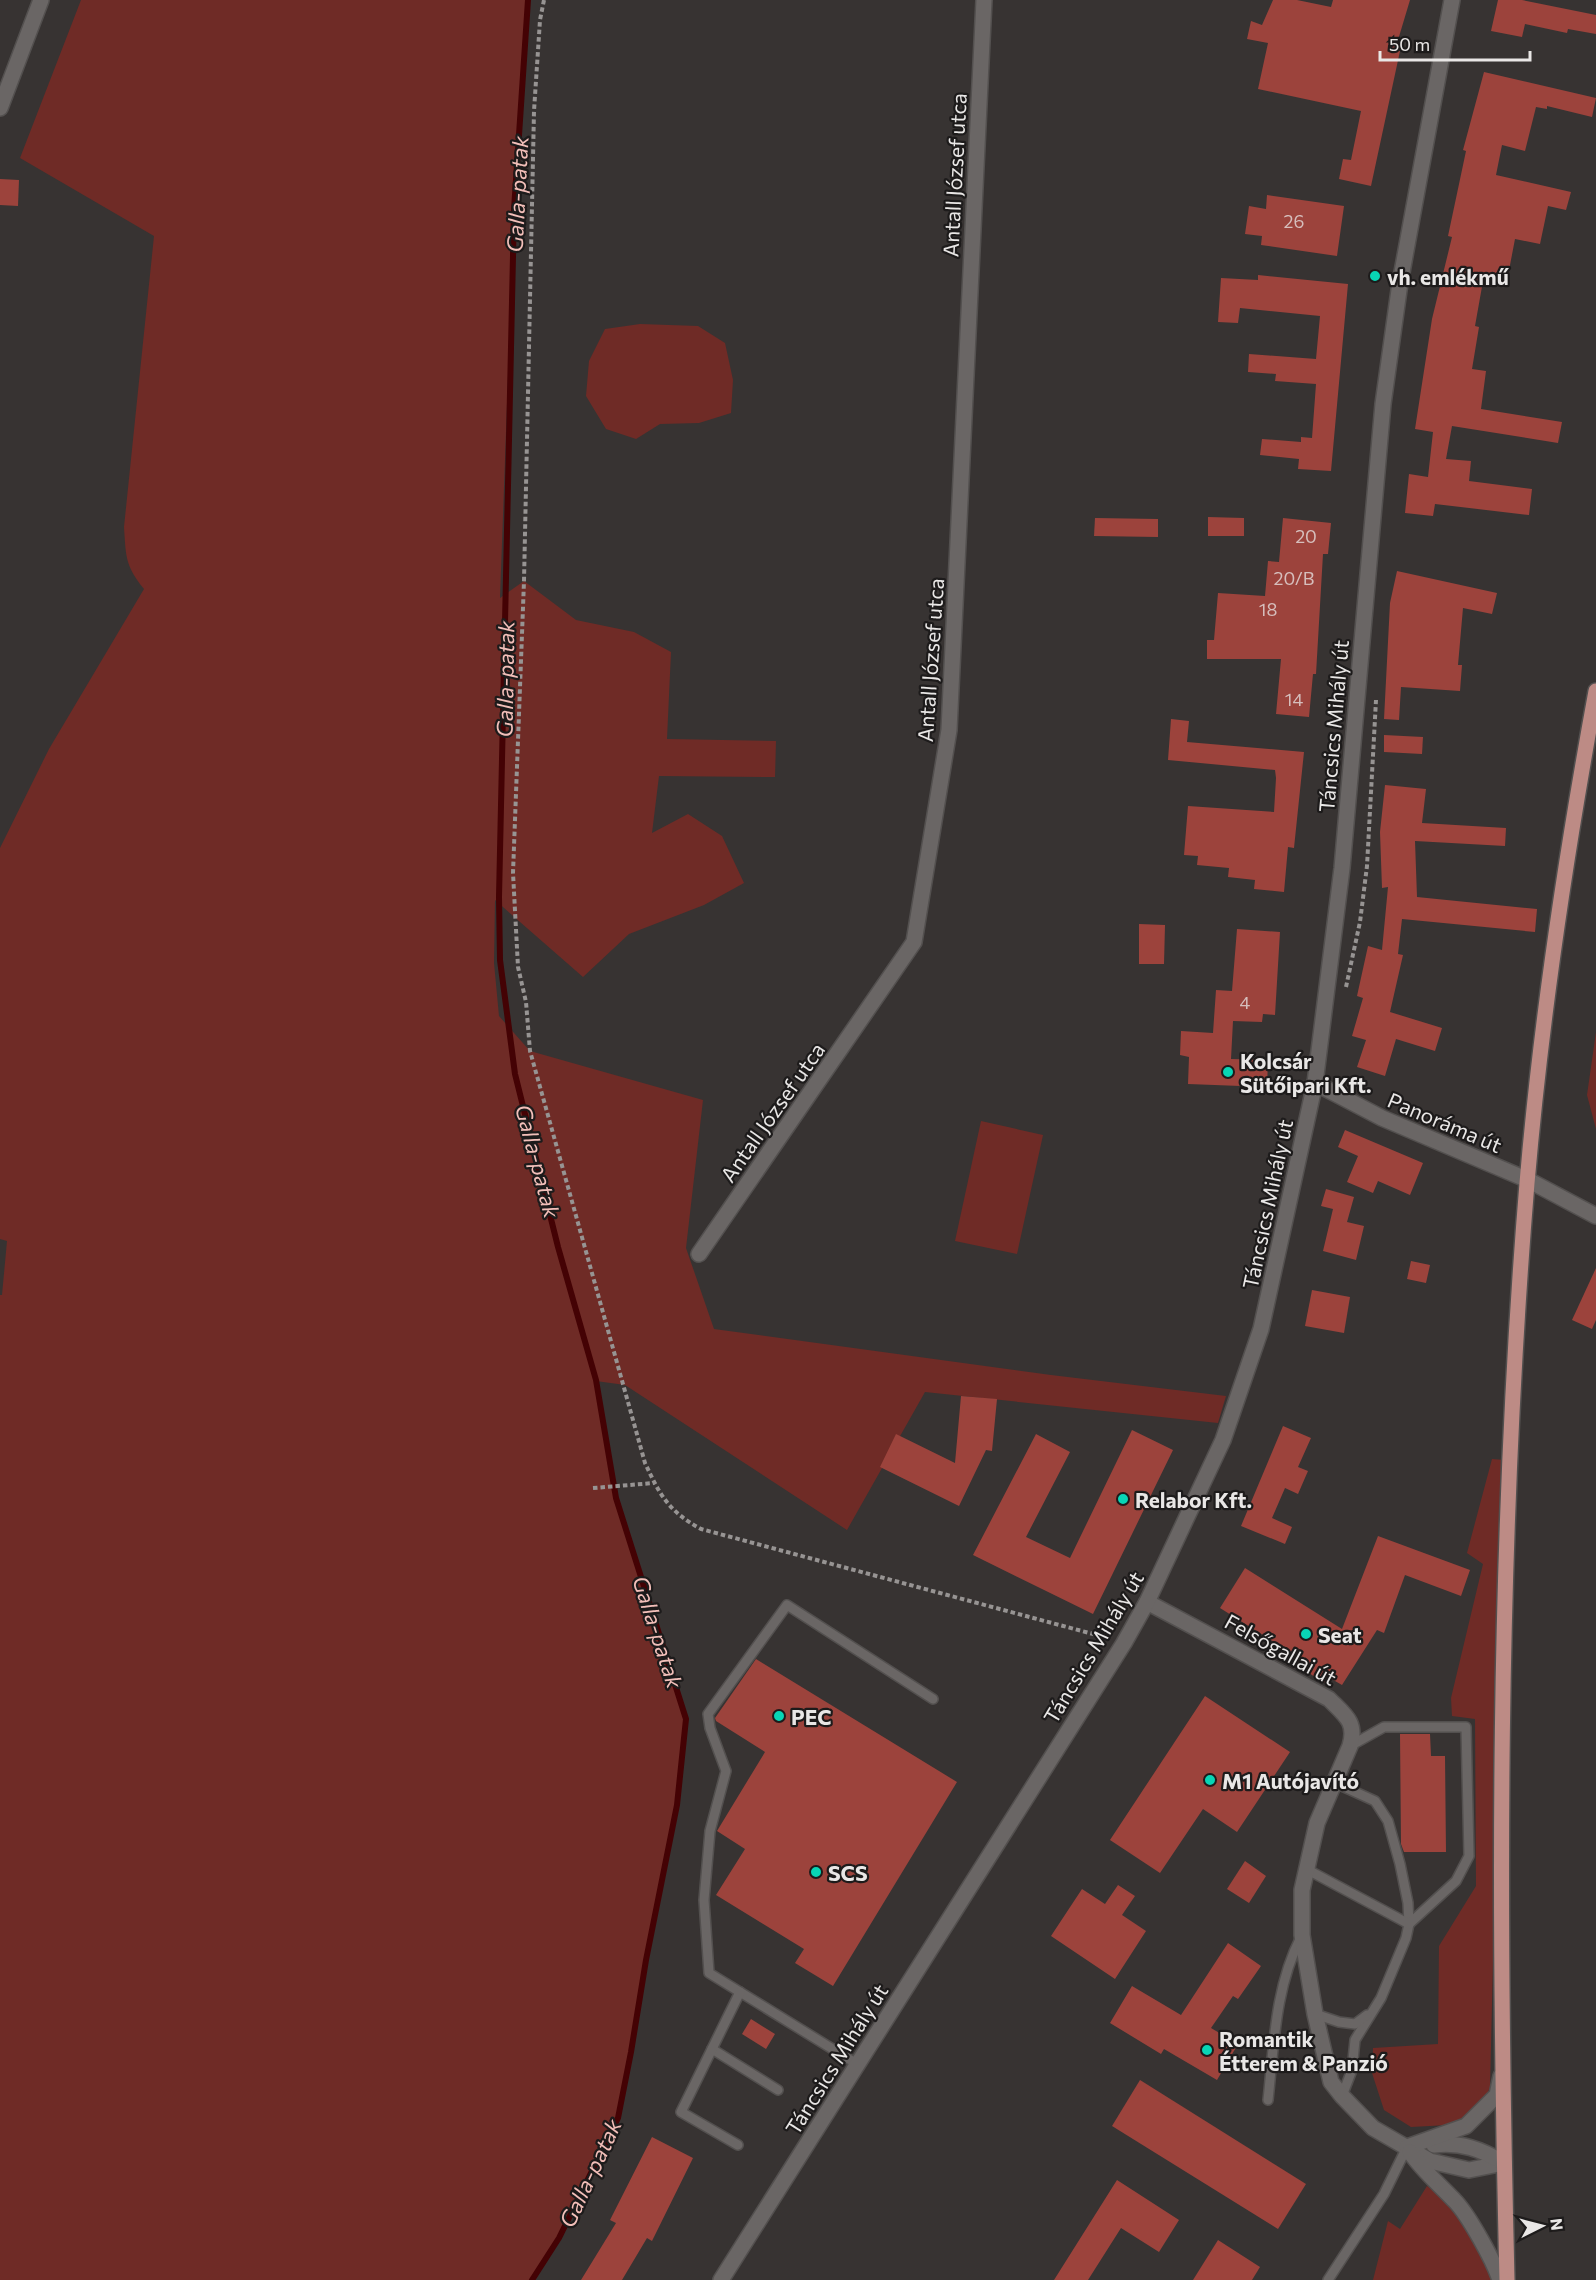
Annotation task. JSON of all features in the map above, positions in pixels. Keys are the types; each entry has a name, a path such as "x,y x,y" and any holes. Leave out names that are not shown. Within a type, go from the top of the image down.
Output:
{"main road":[{"path":"1508,2280 1504,2163 1501,1868 1508,1527 1528,1180 1547,1005 1572,822 1596,691"}],"street":[{"path":"0,108 41,0"},
{"name":"Antall József utca","path":"699,1254 914,942 949,730 984,0"},
{"name":"Táncsics Mihály út","path":"721,2280 1124,1642 1147,1602 1223,1440 1261,1329 1315,1083 1342,868 1383,404 1400,283 1452,0"},
{"name":"Panoráma út","path":"1315,1083 1382,1118 1528,1180 1596,1216"},
{"name":"Felsőgallai út","path":"1147,1602 1329,1699 1351,1721 1353,1736 1317,1823 1302,1890 1302,1935 1315,2014 1331,2082 1341,2096 1373,2128 1430,2161 1469,2170 1504,2163"},
{"path":"1407,2147 1466,2126 1497,2095 1504,2062"},
{"path":"1407,2147 1452,2143 1485,2152 1504,2163"},
{"path":"1407,2147 1421,2168 1456,2202 1495,2265 1500,2280"}],"lane":[{"path":"857,2064 709,1973 704,1900 710,1831 726,1771 710,1728 708,1714 788,1605 933,1699"},
{"path":"1350,1746 1384,1727 1466,1727 1469,1856 1456,1881 1409,1924"},
{"path":"1333,1782 1376,1802 1388,1821 1408,1903 1409,1924 1406,1938 1381,1998 1355,2040 1352,2070 1341,2096"},
{"path":"1308,1870 1409,1924"},
{"path":"1268,2100 1278,2008 1284,1976 1302,1935"},
{"path":"738,2145 681,2112 740,1992"},
{"path":"1315,2014 1339,2022 1355,2024 1372,2012"},
{"path":"712,2049 778,2090"},
{"path":"1328,2280 1384,2194 1407,2147"}],"path":[{"path":"543,0 534,111 530,213 524,581 513,873 517,956 526,1002 530,1051 645,1463 668,1505 681,1518 700,1528 1124,1642"},
{"path":"1346,989 1360,922 1367,866 1377,690"},
{"path":"593,1488 654,1483"}],"shaded area":[{"path":"81,0 528,0 514,210 500,598 524,581 576,620 634,632 671,652 667,739 776,741 775,777 659,776 652,833 688,814 722,836 744,883 704,905 629,934 583,977 495,900 494,963 499,1016 530,1051 703,1100 686,1248 714,1329 1051,1375 1226,1396 1218,1423 925,1392 847,1530 625,1385 596,1381 616,1498 686,1719 677,1805 618,2118 559,2238 532,2280 0,2280 0,1295 2,1295 7,1241 0,1239 0,848 49,749 144,589 130,567 125,546 124,527 154,236 20,158"},
{"path":"640,324 698,326 725,343 733,380 731,413 699,423 660,424 636,439 606,429 586,396 589,361 605,329"},
{"path":"1596,1032 1596,1129 1587,1095"},
{"path":"981,1121 1043,1135 1017,1254 955,1241"},
{"path":"1492,1459 1505,1460 1490,2088 1478,2111 1448,2125 1411,2127 1384,2110 1372,2073 1373,2048 1438,2044 1439,1946 1476,1886 1475,1719 1452,1716 1451,1698 1483,1564 1467,1553"},
{"path":"1427,2186 1447,2204 1467,2228 1484,2255 1493,2280 1373,2280 1388,2221 1400,2229"}],"building":[{"path":"1273,0 1297,0 1331,7 1333,0 1410,0 1395,50 1400,51 1371,186 1339,179 1343,159 1351,160 1361,111 1258,89 1268,43 1247,39 1251,21 1262,25"},
{"path":"1498,0 1522,0 1596,15 1596,34 1568,29 1567,33 1525,24 1522,37 1491,31"},
{"path":"1484,72 1596,98 1592,117 1547,106 1547,109 1536,107 1525,151 1502,145 1496,175 1571,192 1566,210 1548,206 1540,244 1515,239 1506,286 1483,281 1475,326 1479,327 1472,369 1486,371 1481,409 1562,422 1558,443 1452,426 1446,459 1471,461 1469,481 1532,489 1529,515 1435,504 1433,516 1405,513 1409,474 1428,477 1433,432 1415,429 1432,319 1452,237 1448,236 1466,151 1463,150"},
{"path":"0,179 19,180 18,206 0,205"},
{"path":"1267,195 1344,206 1337,256 1261,245 1262,236 1245,234 1249,206 1266,209"},
{"path":"1258,275 1348,284 1331,471 1298,469 1299,459 1260,455 1262,439 1301,442 1301,437 1312,438 1316,384 1275,381 1276,374 1248,372 1249,354 1316,359 1320,316 1240,308 1238,323 1218,322 1221,278 1258,280"},
{"path":"1208,517 1244,518 1244,536 1208,536"},
{"path":"1095,518 1158,519 1158,537 1094,536"},
{"path":"1283,518 1331,523 1328,554 1323,554 1316,674 1313,674 1309,717 1276,714 1281,659 1207,659 1207,640 1214,640 1218,593 1265,596 1268,561 1279,562"},
{"path":"1397,571 1497,593 1492,614 1463,608 1458,665 1462,665 1460,691 1401,687 1399,720 1384,719 1390,603"},
{"path":"1171,719 1189,721 1187,742 1304,752 1294,848 1288,847 1284,892 1254,889 1255,880 1228,877 1229,868 1197,865 1198,856 1184,855 1188,806 1274,812 1276,778 1275,770 1168,760"},
{"path":"1384,735 1423,737 1422,754 1384,752"},
{"path":"1385,785 1426,789 1422,823 1506,828 1505,846 1415,841 1417,897 1537,909 1535,932 1402,919 1398,954 1403,955 1390,1012 1442,1028 1435,1051 1396,1039 1385,1076 1357,1067 1366,1040 1352,1036 1363,998 1357,996 1368,946 1382,950 1388,887 1382,888 1380,832"},
{"path":"1139,924 1165,925 1164,964 1139,964"},
{"path":"1237,929 1280,932 1275,1015 1263,1014 1262,1022 1233,1021 1231,1059 1268,1060 1267,1087 1188,1084 1189,1057 1180,1055 1181,1031 1213,1033 1216,990 1232,991"},
{"path":"1345,1130 1423,1163 1410,1195 1378,1181 1373,1193 1347,1182 1358,1156 1338,1147"},
{"path":"1326,1189 1354,1197 1347,1222 1364,1226 1356,1260 1323,1251 1333,1209 1321,1206"},
{"path":"1411,1261 1430,1265 1426,1283 1407,1279"},
{"path":"1596,1268 1596,1320 1592,1329 1572,1320"},
{"path":"1312,1290 1350,1297 1344,1333 1305,1326"},
{"path":"961,1396 997,1399 992,1451 986,1450 959,1506 880,1467 896,1434 955,1463"},
{"path":"1283,1426 1311,1438 1298,1467 1308,1471 1298,1494 1285,1488 1272,1518 1292,1527 1285,1544 1241,1526"},
{"path":"1132,1430 1173,1450 1093,1614 973,1555 1036,1434 1070,1452 1026,1537 1070,1558"},
{"path":"1378,1536 1470,1570 1461,1596 1405,1575 1384,1633 1377,1630 1342,1685 1328,1677 1324,1683 1294,1663 1298,1657 1220,1608 1245,1568 1342,1629"},
{"name":"SCS","path":"756,1659 957,1782 833,1986 795,1963 804,1949 716,1895 745,1849 717,1831 765,1752 716,1721 715,1718"},
{"name":"M1 Autójavító","path":"1205,1696 1290,1752 1237,1832 1203,1809 1160,1873 1110,1840"},
{"path":"1400,1734 1430,1734 1431,1756 1445,1756 1446,1852 1404,1852 1401,1844"},
{"path":"1245,1861 1266,1876 1249,1903 1227,1889"},
{"path":"1118,1885 1135,1896 1122,1915 1146,1931 1115,1979 1051,1936 1082,1889 1105,1904"},
{"path":"1228,1943 1261,1966 1238,1999 1233,1996 1211,2028 1238,2044 1217,2080 1164,2049 1161,2054 1110,2023 1132,1986 1181,2015"},
{"path":"751,2019 775,2034 766,2049 742,2034"},
{"path":"1140,2080 1306,2184 1278,2229 1112,2126"},
{"path":"652,2137 693,2158 652,2241 647,2238 622,2280 581,2280 616,2223 610,2220"},
{"path":"1117,2180 1179,2220 1159,2252 1121,2228 1088,2280 1054,2280"},
{"path":"1218,2240 1260,2267 1252,2280 1193,2280"}],"waterway":[{"name":"Galla-patak","path":"528,0 514,210 499,897 500,960 515,1074 558,1247 596,1380 616,1498 686,1719 677,1805 618,2118 559,2238 532,2280"}],"place":[{"name":"vh. emlékmű","path":"1375,276"},
{"name":"Kolcsár Sütőipari Kft.","path":"1228,1072"},
{"name":"Relabor Kft.","path":"1123,1499"},
{"name":"Seat","path":"1306,1634"},
{"name":"PEC","path":"779,1716"},
{"name":"M1 Autójavító","path":"1210,1780"},
{"name":"SCS","path":"816,1872"},
{"name":"Romantik Étterem & Panzió","path":"1207,2050"}]}
